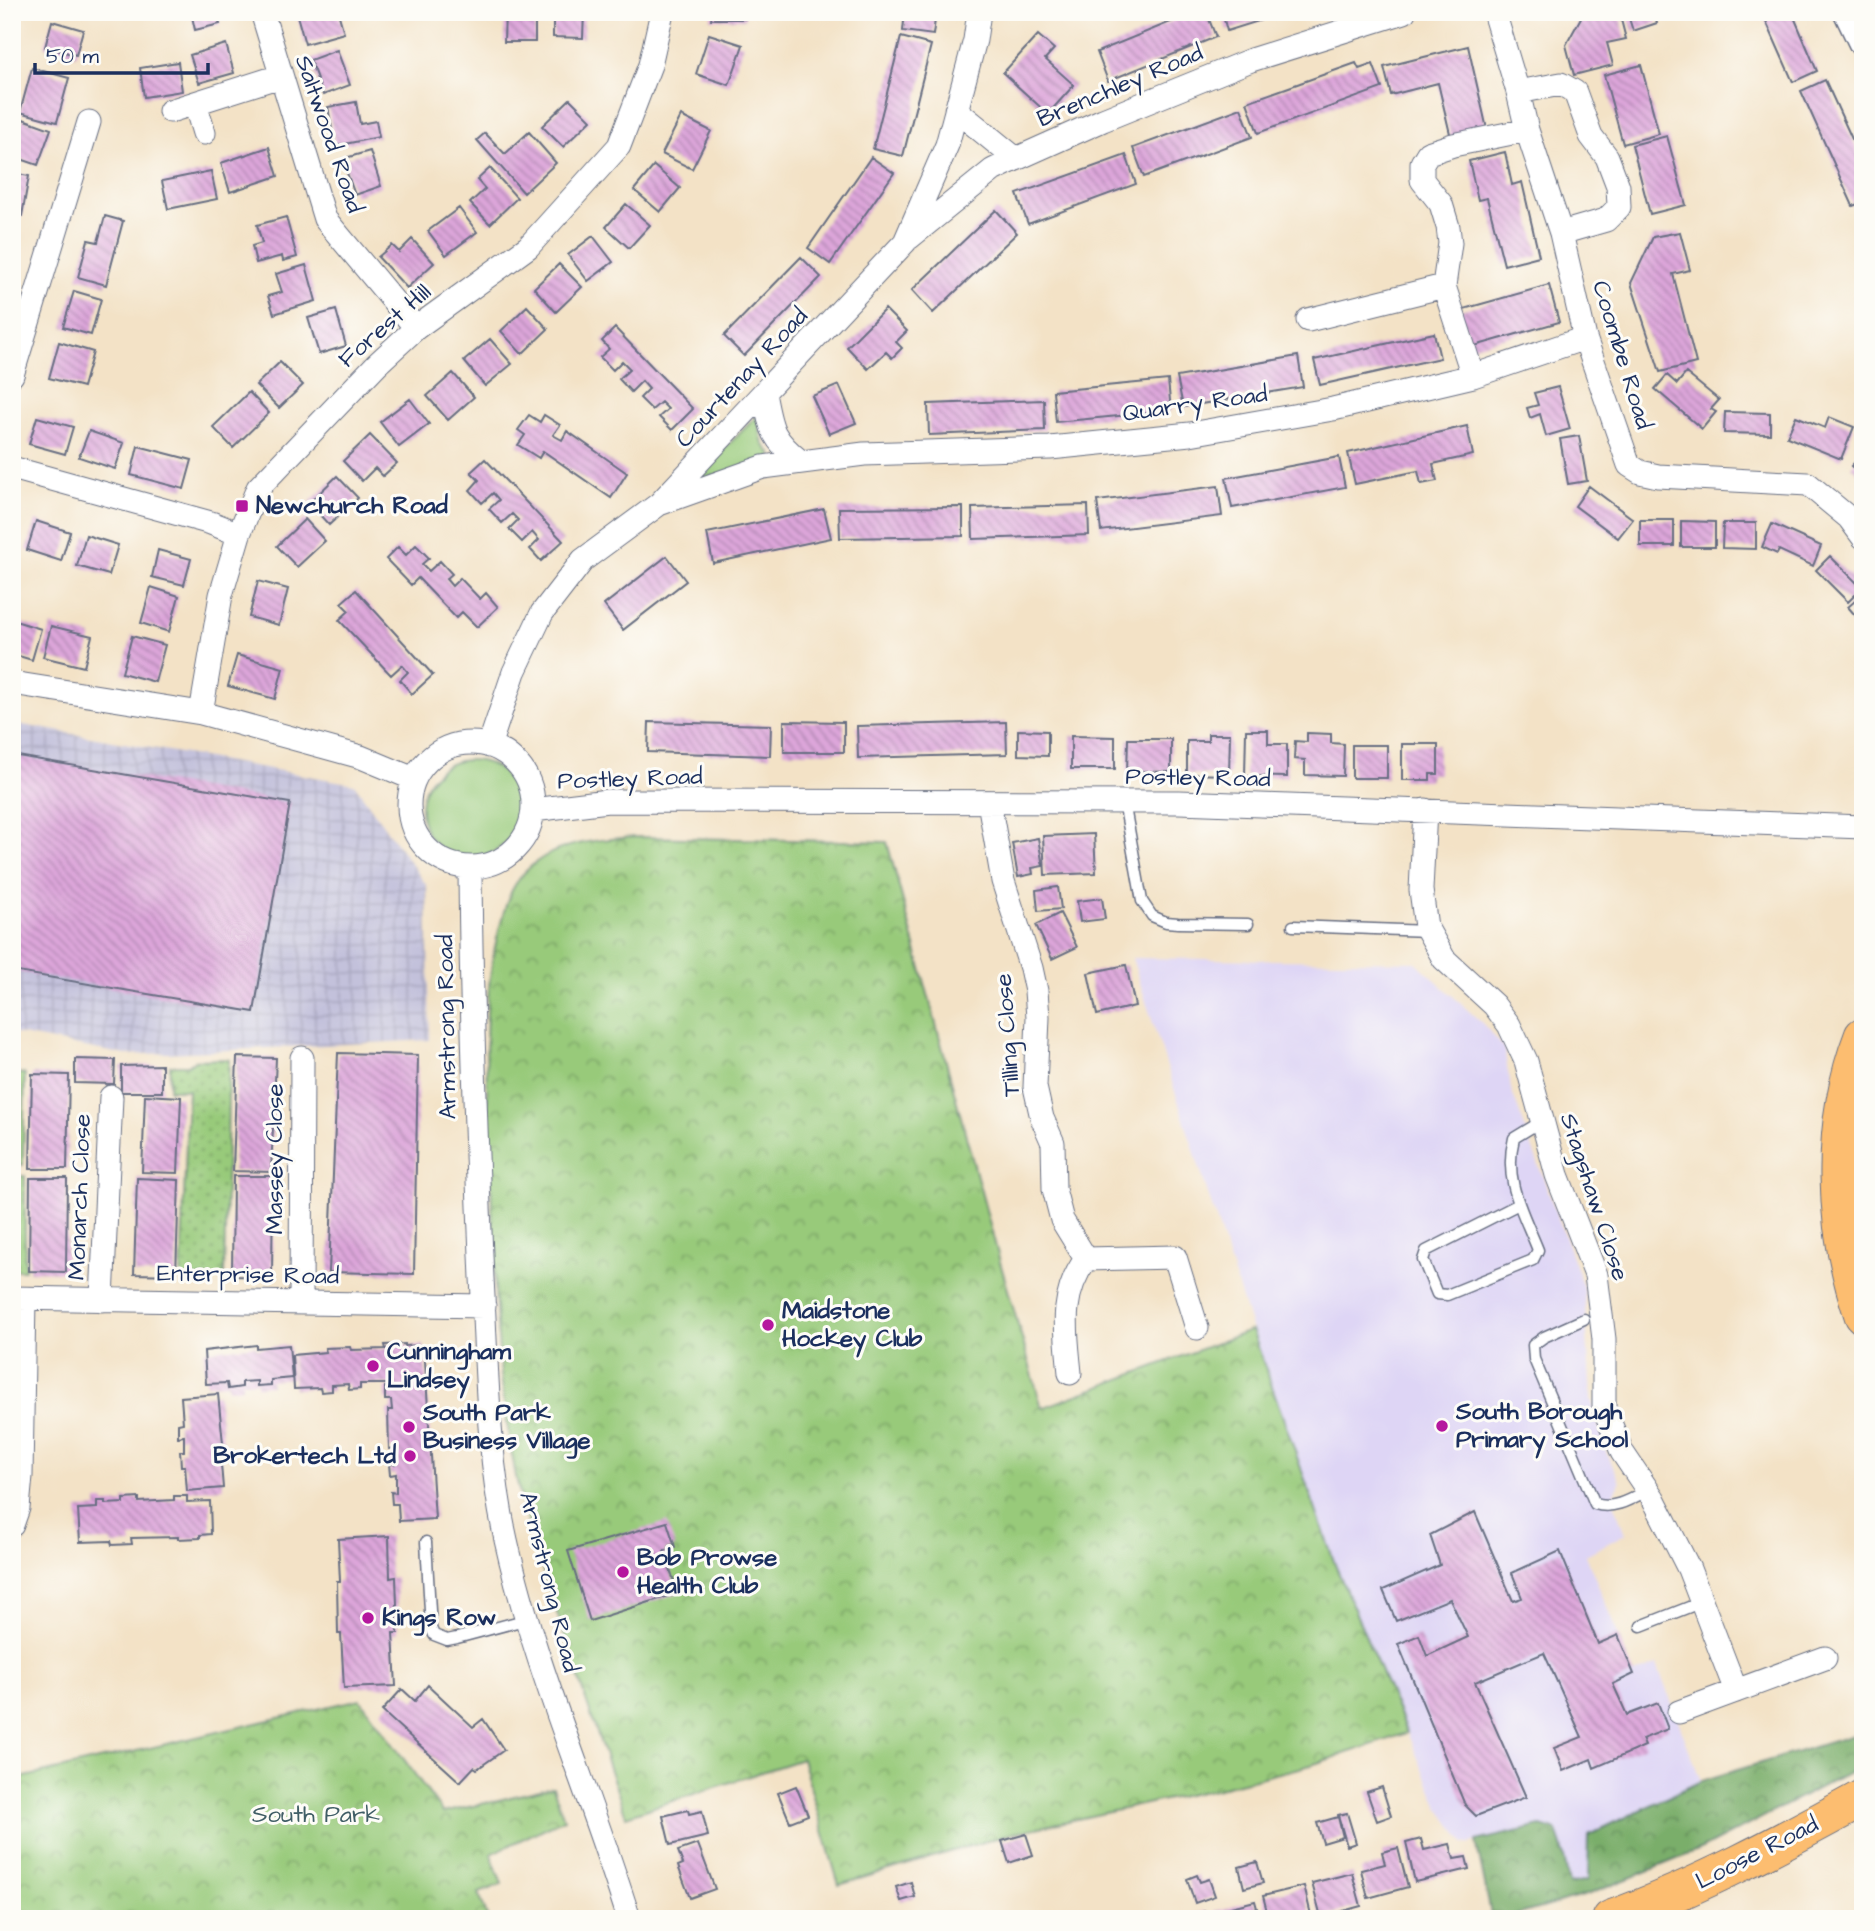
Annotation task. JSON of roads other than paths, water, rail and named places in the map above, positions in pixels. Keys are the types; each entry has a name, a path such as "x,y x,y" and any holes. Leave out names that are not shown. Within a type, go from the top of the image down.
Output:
{"highway":[{"path":"1863,1035 1845,1098 1838,1160 1850,1278 1863,1315"},
{"name":"Loose Road","path":"1611,1919 1661,1910 1863,1798"}],"street":[{"name":"Saltwood Road","path":"262,12 325,219 416,328"},
{"name":"Forest Hill","path":"201,713 221,595 239,534 258,488 377,364 416,328 528,247 620,146 650,65 662,12"},
{"name":"Courtenay Road","path":"489,746 514,672 542,613 583,560 659,504 905,242 947,145 975,40 979,12"},
{"name":"Brenchley Road","path":"905,242 993,170 1016,159 1103,120 1251,61 1404,12"},
{"name":"Coombe Road","path":"1494,12 1527,130 1561,233 1585,338 1629,466 1658,476 1808,484 1849,518 1863,537"},
{"path":"1848,12 1863,43"},
{"path":"170,111 280,76"},
{"path":"1518,92 1561,84 1575,92 1591,136 1607,157 1618,186 1619,207 1606,220 1561,233"},
{"path":"195,103 204,133"},
{"path":"957,110 1016,159"},
{"path":"12,375 89,122"},
{"path":"1473,376 1444,286 1450,243 1448,227 1441,204 1422,180 1422,163 1429,153 1453,145 1527,130"},
{"path":"1308,320 1444,286"},
{"name":"Quarry Road","path":"659,504 763,467 864,454 1050,448 1189,434 1334,409 1473,376 1585,338"},
{"path":"764,393 770,426 780,446 801,462"},
{"path":"12,468 211,523 239,534"},
{"path":"12,683 201,713 361,757 414,779"},
{"path":"465,743 489,746 516,762 529,783 533,810 526,835 507,857 470,869 436,858 416,838 408,812 414,779 420,768 434,754 465,743"},
{"name":"Postley Road","path":"533,810 608,801 1124,803 1425,810 1863,827"},
{"name":"Tilling Close","path":"989,802 1003,881 1036,990 1038,1017 1035,1087 1042,1118 1053,1143 1054,1189 1062,1220 1086,1259"},
{"name":"Stagshaw Close","path":"1425,810 1421,890 1428,931 1444,959 1494,1005 1509,1025 1526,1062 1557,1175 1596,1275 1604,1339 1604,1408 1622,1452 1648,1490 1689,1569 1737,1691"},
{"name":"Armstrong Road","path":"470,869 473,1076 485,1363 501,1512 528,1619 629,1919"},
{"name":"Massey Close","path":"301,1302 302,1058"},
{"name":"Monarch Close","path":"102,1300 111,1097"},
{"path":"1070,1373 1066,1324 1068,1293 1076,1273 1086,1259 1175,1256 1197,1328"},
{"path":"12,1525 18,1508 20,1476 18,1298"},
{"name":"Enterprise Road","path":"18,1298 484,1306"},
{"path":"1679,1712 1825,1657"}],"lane":[{"path":"1124,803 1142,901 1152,916 1166,922 1248,924"},
{"path":"1293,926 1428,931"},
{"path":"1519,1203 1426,1251 1423,1260 1437,1294 1447,1295 1534,1260 1538,1250 1511,1182 1510,1154 1514,1138 1542,1121"},
{"path":"1584,1319 1544,1337 1533,1345 1534,1359 1595,1504 1605,1508 1648,1490"},
{"path":"426,1542 431,1628 439,1639 457,1638 528,1619"},
{"path":"1641,1626 1702,1602"}],"place":[{"name":"Newchurch Road","path":"242,506"},
{"name":"Maidstone Hockey Club","path":"768,1325"},
{"name":"Cunningham Lindsey","path":"373,1366"},
{"name":"South Borough Primary School","path":"1442,1426"},
{"name":"South Park Business Village","path":"409,1427"},
{"name":"Brokertech Ltd","path":"410,1456"},
{"name":"Bob Prowse Health Club","path":"623,1572"},
{"name":"Kings Row","path":"368,1618"}],"park label":[{"name":"South Park","path":"316,1815"}]}
